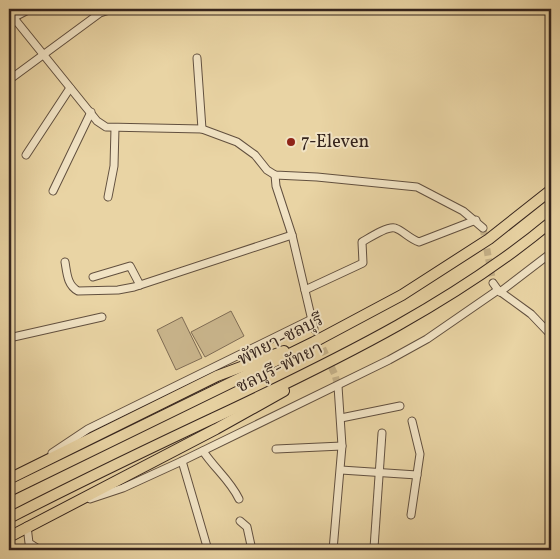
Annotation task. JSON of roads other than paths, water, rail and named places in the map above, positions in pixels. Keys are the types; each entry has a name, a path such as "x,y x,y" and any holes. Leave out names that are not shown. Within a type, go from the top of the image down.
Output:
{"highway":[{"name":"พัทยา-ชลบุรี","path":"9,492 314,342 416,286 488,239 551,190"},
{"name":"ชลบุรี-พัทยา","path":"9,518 322,366 428,308 476,278 551,222"},
{"path":"9,478 217,376 261,358 314,342"},
{"path":"9,537 61,508 244,414 322,366"},
{"path":"9,530 27,526"}],"street":[{"path":"30,9 10,16 70,88 106,127 202,129 237,142 255,155 267,170 275,175 317,177 417,187 463,211 476,220 483,228"},
{"path":"9,80 100,13 112,9"},
{"path":"197,58 202,129"},
{"path":"26,155 70,88"},
{"path":"53,191 91,112"},
{"path":"108,196 114,166 115,128"},
{"path":"275,175 276,186 292,235 310,320 314,329"},
{"path":"305,290 361,264 364,259 362,242 391,228 397,228 407,237 419,242 476,220"},
{"path":"65,262 69,283 78,291 118,290 140,285 292,235"},
{"path":"61,508 122,488 338,386 427,339 499,291 551,253"},
{"path":"93,277 130,266 140,285"},
{"path":"492,283 499,291 531,314 551,335"},
{"path":"9,338 102,317"},
{"path":"31,468 88,429 310,320"},
{"path":"332,550 342,446 338,386"},
{"path":"341,418 400,406"},
{"path":"411,515 420,454 412,421"},
{"path":"374,548 382,433"},
{"path":"276,450 342,446"},
{"path":"203,451 211,464 235,490 239,499"},
{"path":"182,461 208,550"},
{"path":"341,470 417,475"},
{"path":"240,521 247,527 252,550"},
{"path":"27,526 29,543 40,550"}],"tunnel":[{"path":"483,228 493,283"},
{"path":"314,329 335,375 338,386"}],"place":[{"name":"7-Eleven","path":"291,142"}]}
